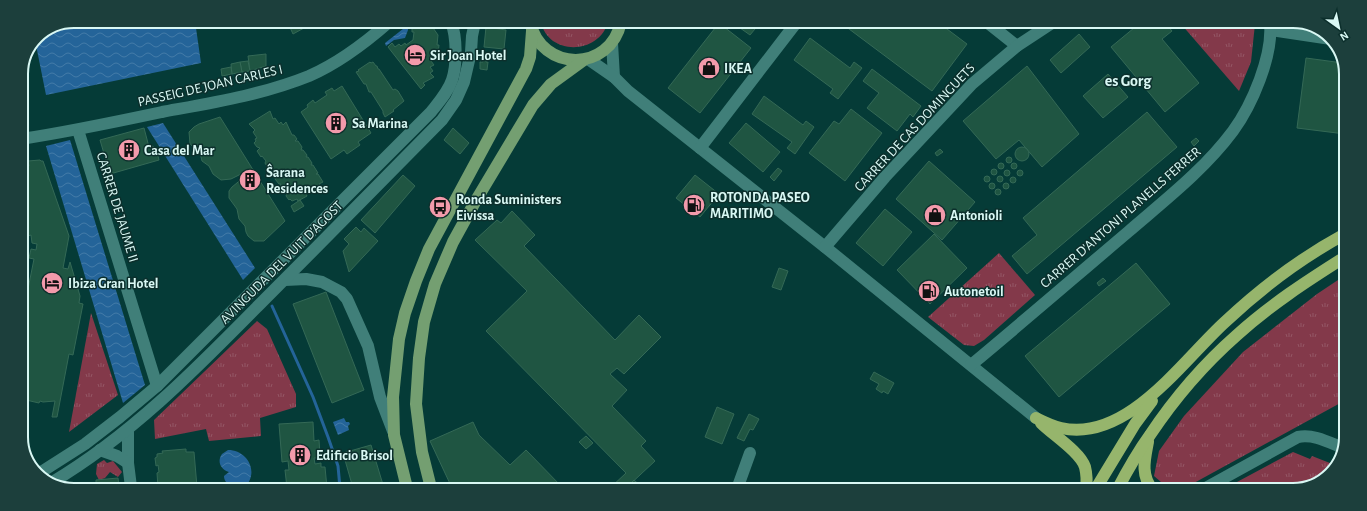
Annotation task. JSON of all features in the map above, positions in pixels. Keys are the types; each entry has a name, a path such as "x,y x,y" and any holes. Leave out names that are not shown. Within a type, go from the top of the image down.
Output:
{"highway":[{"path":"1036,418 1062,428 1080,429 1100,426 1120,418 1139,406 1167,381 1223,323 1259,291 1295,264 1339,238"},
{"path":"1120,483 1150,435 1172,406 1194,379 1236,335 1304,282 1339,260"},
{"path":"1099,483 1135,424 1167,381"},
{"path":"1036,418 1051,433 1076,453 1085,466 1087,474 1086,483"},
{"path":"1148,483 1145,478 1144,467 1150,435"}],"main road":[{"path":"406,483 394,434 393,397 399,339 407,307 416,281 438,233 526,69 530,57 529,28"},
{"path":"530,28 540,44 551,54 569,60 586,59 598,55 612,43 619,28"},
{"path":"429,483 422,452 416,404 419,358 424,322 435,284 453,242 475,202 534,105 551,84 586,59"}],"street":[{"name":"PASSEIG DE JOAN CARLES I","path":"28,138 78,130 270,90 309,76 335,62 354,50 382,28"},
{"name":"AVINGUDA DEL VUIT D'AGOST","path":"42,471 85,444 157,386 432,112 452,80 456,51 453,28"},
{"name":"AVINGUDA DEL VUIT D'AGOST","path":"56,480 128,429 181,384 442,120 456,100 464,82 471,52 474,28"},
{"path":"700,148 792,28"},
{"path":"995,28 1018,46"},
{"name":"CARRER DE CAS DOMINGUETS","path":"825,247 885,177 944,112 972,84 1018,46 1045,28"},
{"name":"CARRER D'ANTONI PLANELLS FERRER","path":"970,365 1199,170 1233,131 1252,100 1266,56 1270,28"},
{"path":"1275,28 1319,37"},
{"path":"612,43 615,79"},
{"path":"586,59 615,79 1036,418"},
{"name":"CARRER DE JAUME II","path":"78,130 157,386"},
{"path":"285,280 306,279 322,282 341,292 347,299 368,346 380,397 394,434"},
{"path":"128,429 128,463 130,483"},
{"path":"1215,483 1298,438 1307,436 1315,437 1338,446"},
{"path":"100,450 117,456 128,463"},
{"path":"739,483 750,453"}],"green space":[{"path":"544,28 605,28 603,33 595,41 574,47 563,46 553,41"},
{"path":"1184,28 1255,28 1251,62 1239,91"},
{"path":"999,253 1035,295 984,340 974,346 964,345 928,317"},
{"path":"1339,279 1339,404 1194,483 1162,483 1154,476 1159,451 1184,416 1243,352 1317,294"},
{"path":"91,313 118,395 69,432"},
{"path":"257,321 267,329 296,394 296,407 260,418 261,436 209,441 206,429 155,439 154,420"},
{"path":"1293,452 1310,459 1312,456 1331,463 1324,472 1308,481 1299,483 1235,483"},
{"path":"104,460 107,463 113,461 122,472 118,477 110,472 105,478 99,480 96,474 97,464"}],"water":[{"path":"74,28 196,28 201,63 46,95 36,47 41,41 56,31"},
{"path":"404,28 408,28 405,38 394,40 386,46 385,43"},
{"path":"163,123 255,268 243,280 147,127"},
{"path":"70,140 145,385 123,403 46,146"},
{"path":"344,418 346,422 349,422 350,424 348,426 349,430 338,435 333,422"},
{"path":"228,450 235,451 246,458 250,463 251,469 251,476 248,483 227,483 225,481 224,476 229,472 223,469 220,464 220,457"}],"building":[{"path":"290,28 304,28 293,34"},
{"name":"Sir Joan Hotel","path":"412,28 433,28 438,35 438,54 434,56 435,59 431,61 434,65 430,67 433,71 430,73 434,77 423,83 425,85 421,89 388,47 392,43 395,47 399,44 401,46 405,43 406,45 413,40 414,32 412,32"},
{"path":"486,28 506,30 504,49 484,47"},
{"name":"IKEA","path":"715,28 725,28 751,48 700,113 668,88"},
{"path":"740,28 756,28 750,35"},
{"path":"848,28 946,28 967,44 932,91"},
{"path":"1134,28 1169,28 1172,31 1162,39 1199,83 1165,112 1111,47"},
{"path":"1079,34 1090,47 1061,73 1050,60"},
{"path":"810,38 850,68 854,62 862,68 838,99 830,93 833,89 794,60"},
{"path":"266,54 266,66 250,71 248,56"},
{"path":"1306,58 1337,62 1339,71 1339,133 1297,128"},
{"path":"483,59 487,59 487,70 480,69 480,62 483,62"},
{"path":"248,61 250,71 242,72 240,62"},
{"path":"240,62 242,72 232,74 231,64"},
{"path":"370,62 373,62 377,66 393,90 395,89 398,91 404,101 393,110 394,111 385,117 371,92 369,92 366,84 364,84 356,72"},
{"path":"1027,66 1079,134 1042,167 1019,140 996,159 963,121"},
{"path":"231,67 232,74 222,76 221,69"},
{"path":"872,69 921,106 913,117 910,114 897,131 867,108 879,93 863,81"},
{"path":"1108,74 1128,97 1103,118 1083,96"},
{"name":"Sa Marina","path":"342,86 371,133 358,142 360,145 347,154 344,150 331,159 301,112 308,107 307,105 313,100 315,103 327,95 325,92 332,88 334,91"},
{"path":"764,96 803,125 806,121 814,127 795,154 787,148 792,142 752,114"},
{"path":"851,109 882,133 845,181 809,153 834,121 839,124"},
{"path":"270,111 273,119 275,118 279,124 281,122 283,125 286,122 292,135 294,135 297,139 295,141 298,141 302,147 301,150 303,150 307,155 306,157 308,157 312,163 311,165 313,165 318,173 316,174 318,174 323,182 319,184 320,185 317,189 309,194 307,191 305,192 307,196 298,201 297,199 292,201 290,199 289,200 286,196 287,193 284,193 280,186 281,184 279,184 275,179 276,177 270,170 271,168 268,168 265,163 266,161 257,151 260,148 254,143 256,141 255,139 257,138 253,132 255,130 249,124"},
{"path":"1147,112 1177,147 1027,274 1012,256 1037,235 1023,218"},
{"name":"Ŝarana Residences","path":"220,117 285,221 264,241 254,241 248,236 245,226 239,219 237,209 229,198 229,191 243,178 241,174 231,179 221,180 213,174 209,166 202,161 200,153 190,144 189,132 194,127"},
{"path":"746,123 780,152 763,172 729,143"},
{"name":"Casa del Mar","path":"144,128 149,147 153,146 155,153 157,152 159,160 110,174 100,140"},
{"path":"453,128 469,143 460,154 444,140"},
{"path":"1196,138 1199,141 1194,146 1191,142"},
{"path":"1022,147 1027,149 1029,154 1027,159 1022,161 1017,159 1015,154 1017,149"},
{"path":"940,149 943,152 937,156 935,153"},
{"path":"1009,157 1012,160 1009,163 1006,160"},
{"name":"Ibiza Gran Hotel","path":"28,161 43,161 69,236 63,268 68,269 70,262 80,296 79,303 83,304 73,355 69,354 57,417 52,417 55,401 40,401 39,403 28,400 28,289 34,259 29,258 31,249 36,250 37,244 32,243 31,235 28,236"},
{"path":"929,161 975,202 942,240 896,199"},
{"path":"1001,163 1004,166 1001,169 998,166"},
{"path":"1014,163 1017,166 1014,169 1011,166"},
{"path":"778,168 782,171 774,181 770,177"},
{"path":"994,169 997,172 994,175 991,172"},
{"path":"1007,170 1010,173 1007,176 1004,173"},
{"path":"1020,170 1023,173 1020,176 1017,173"},
{"path":"403,175 415,186 375,233 361,220"},
{"path":"695,175 719,194 700,217 676,198"},
{"path":"987,176 990,179 987,182 984,179"},
{"path":"1000,176 1003,179 1000,182 997,179"},
{"path":"1013,177 1016,180 1013,183 1010,180"},
{"path":"992,183 995,186 992,189 989,186"},
{"path":"1006,183 1009,186 1006,189 1003,186"},
{"path":"998,189 1001,192 998,195 995,192"},
{"path":"300,200 304,206 294,212 291,206"},
{"path":"885,209 912,232 883,266 856,243"},
{"path":"512,211 535,235 524,246 615,340 639,315 661,337 624,374 617,368 610,374 627,390 612,406 646,441 641,446 655,461 631,483 615,483 626,473 486,331 527,291 475,240 497,220 501,223"},
{"path":"356,227 361,232 364,228 378,241 349,272 343,251 349,244 344,239"},
{"path":"934,234 967,268 930,304 897,270"},
{"path":"1136,263 1170,304 1059,397 1025,356"},
{"path":"779,268 788,271 781,290 772,287"},
{"path":"1103,278 1106,281 1099,286 1097,283"},
{"path":"326,292 364,390 332,403 293,304"},
{"path":"874,372 894,383 888,394 883,391 882,393 876,389 879,384 870,379"},
{"path":"717,407 734,414 722,444 705,437"},
{"path":"749,414 759,419 753,430 750,429 744,441 737,438"},
{"name":"Edificio Brisol","path":"313,422 314,441 319,440 320,455 317,455 317,458 314,458 315,464 321,463 321,467 325,467 327,483 286,483 285,470 289,470 288,461 282,462 279,424"},
{"path":"473,422 479,435 510,465 526,450 558,483 450,483 430,441"},
{"path":"586,436 593,443 586,449 579,442"},
{"path":"371,445 382,483 352,483 343,453"},
{"path":"186,449 186,452 194,452 197,483 158,483 157,473 159,472 158,465 156,466 155,458 157,457 157,454 163,453 162,451"},
{"path":"118,478 119,483 96,483 96,480"}],"waterway":[{"path":"272,306 313,397 338,466 340,483"}],"place":[{"name":"Sir Joan Hotel","path":"415,55"},
{"name":"IKEA","path":"709,68"},
{"name":"Sa Marina","path":"336,123"},
{"name":"Casa del Mar","path":"129,150"},
{"name":"Ŝarana Residences","path":"250,180"},
{"name":"ROTONDA PASEO MARITIMO","path":"694,205"},
{"name":"Ronda Suministers Eivissa","path":"440,207"},
{"name":"Antonioli","path":"935,215"},
{"name":"Ibiza Gran Hotel","path":"52,283"},
{"name":"Autonetoil","path":"929,291"},
{"name":"Edificio Brisol","path":"300,455"}],"district":[{"name":"es Gorg","path":"1128,80"}]}
